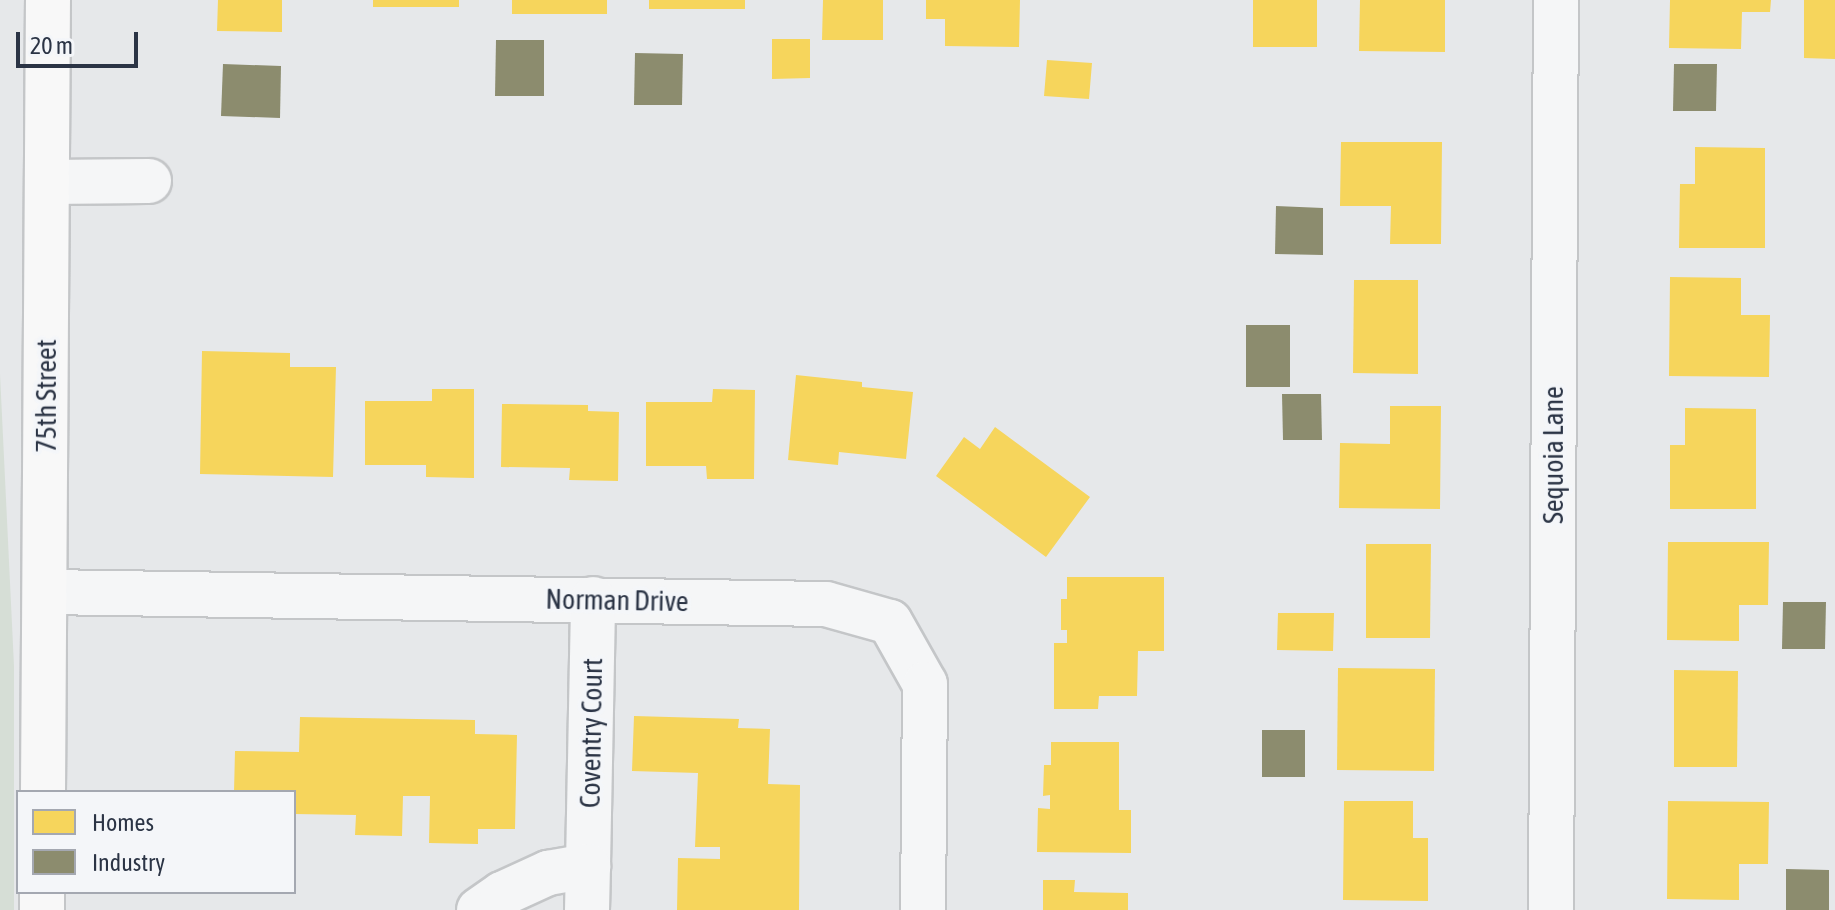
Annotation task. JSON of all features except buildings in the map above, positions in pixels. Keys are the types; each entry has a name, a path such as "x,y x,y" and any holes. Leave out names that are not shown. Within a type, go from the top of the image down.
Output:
{"main road":[{"name":"75th Street","path":"43,790 48,0"}],"street":[{"name":"Sequoia Lane","path":"1551,910 1556,0"},
{"path":"47,182 149,181"},
{"name":"Norman Drive","path":"45,592 826,604 890,622 925,684 923,910"},
{"name":"Coventry Court","path":"587,910 593,599"},
{"path":"479,910 502,894 548,873 588,866"}],"shaded area":[{"path":"0,374 14,666 14,910 0,910"}]}
